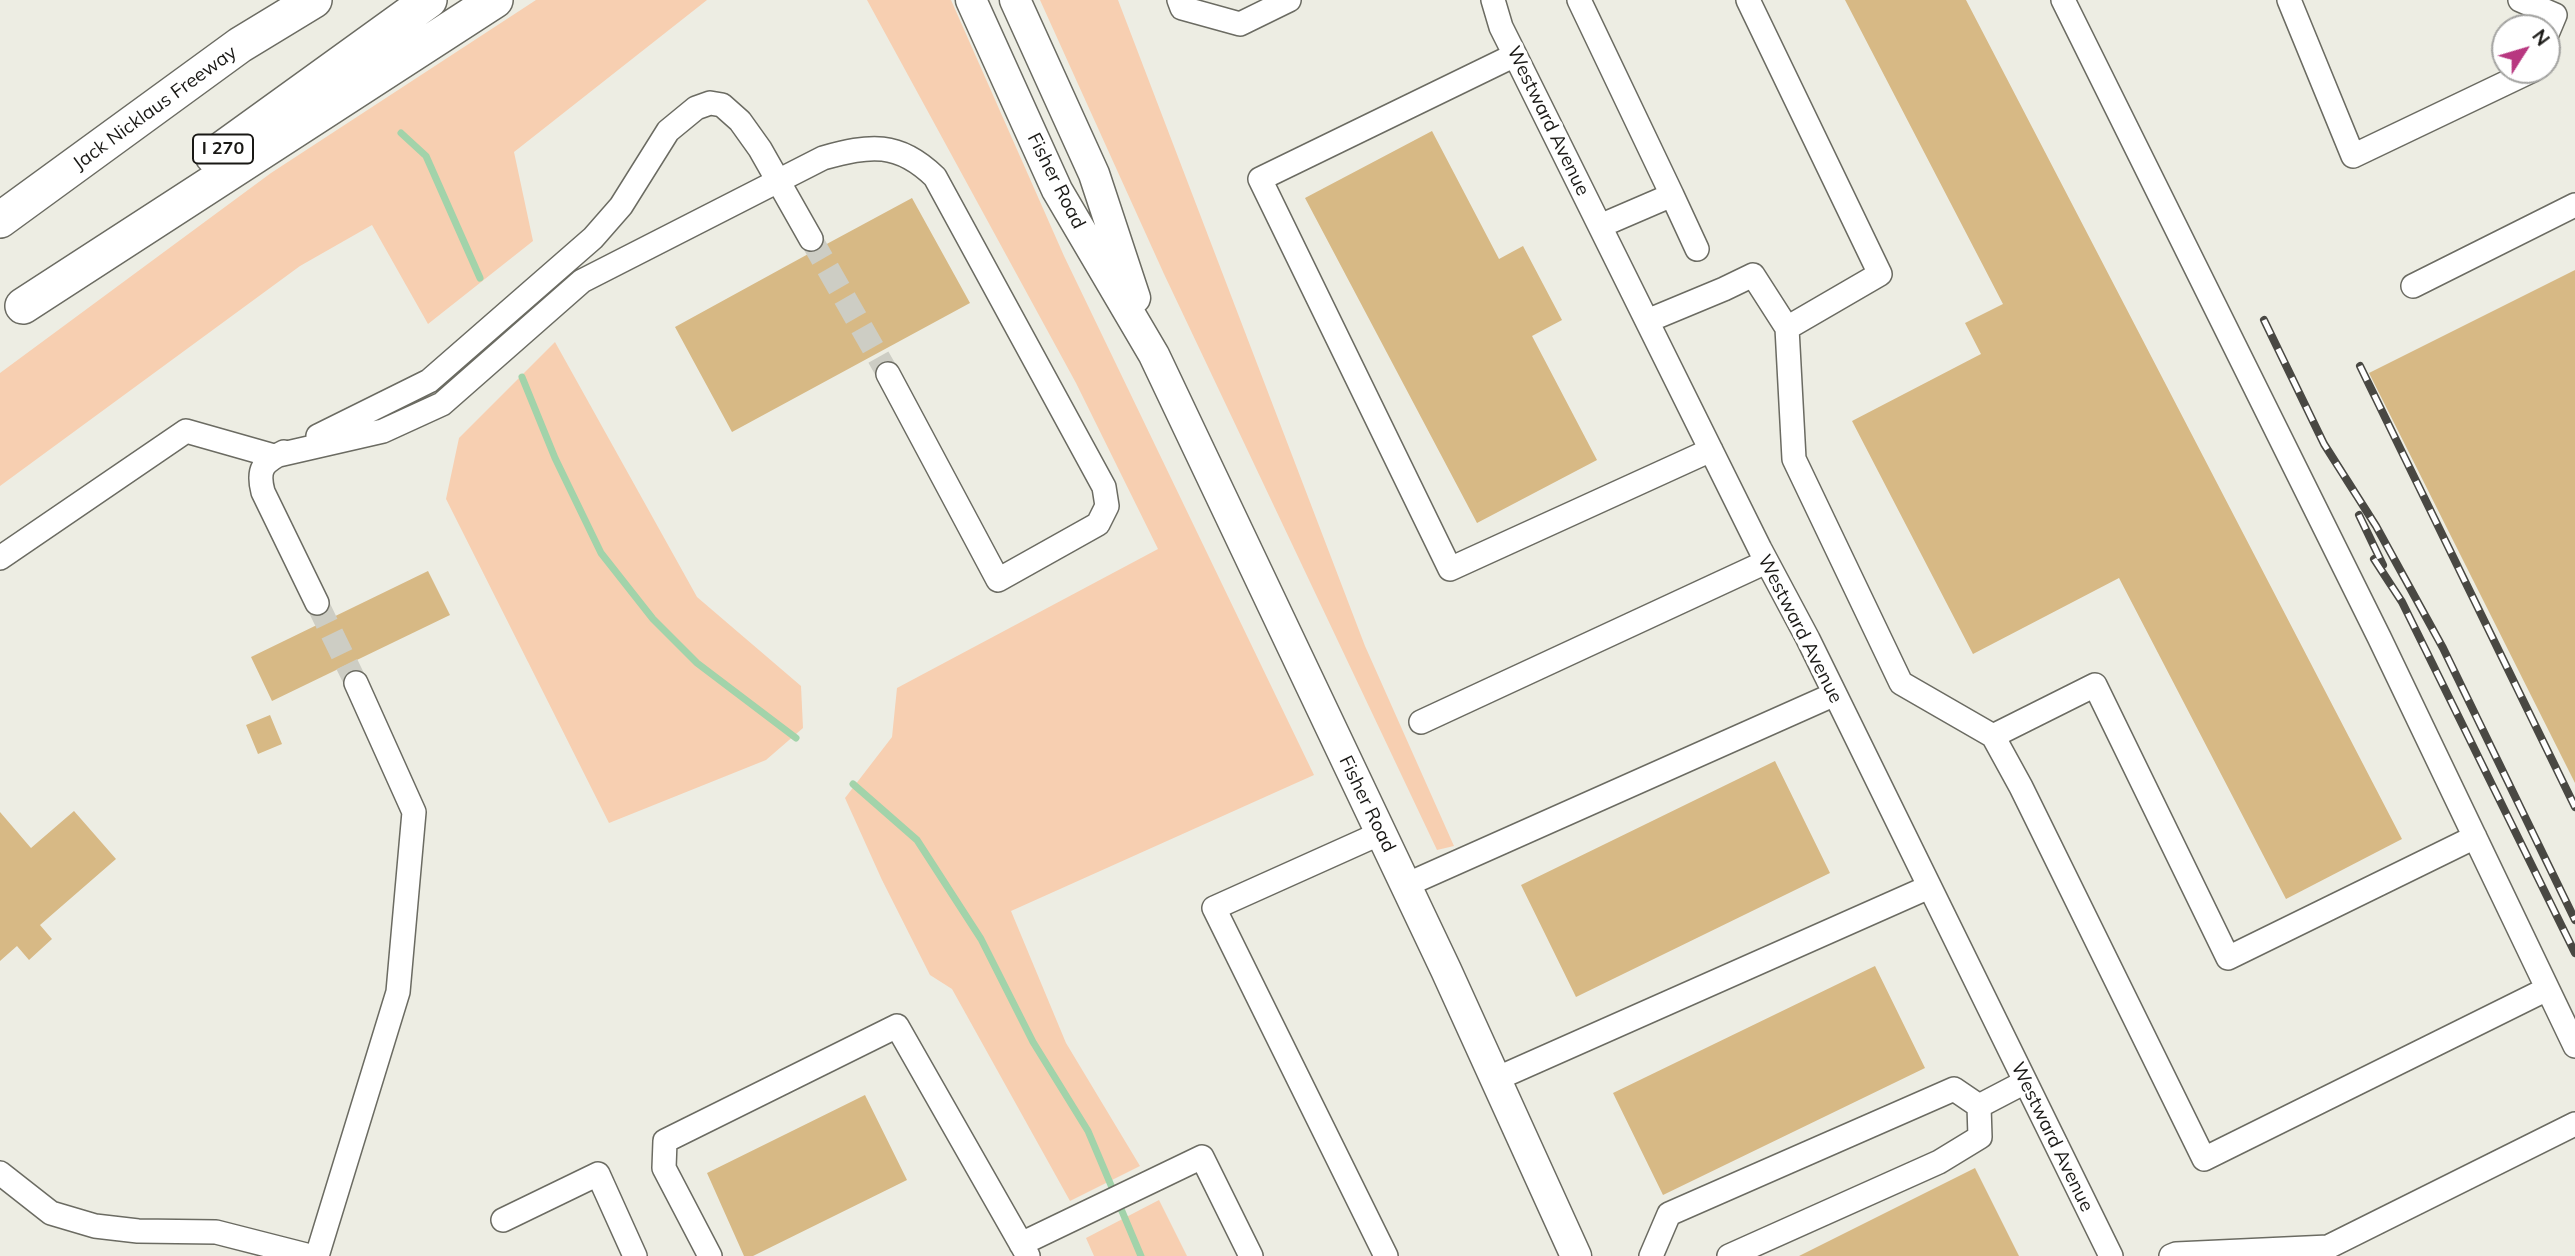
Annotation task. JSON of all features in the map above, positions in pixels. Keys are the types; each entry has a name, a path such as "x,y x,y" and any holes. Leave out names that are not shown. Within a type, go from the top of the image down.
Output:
{"highway":[{"path":"240,45 295,0"},
{"name":"Jack Nicklaus Freeway","path":"0,220 240,45 314,0"},
{"name":"I 270","path":"11,314 269,114 429,0"},
{"path":"11,314 495,0"}],"main road":[{"name":"Fisher Road","path":"971,0 1057,190 1154,355 1406,885 1576,1256"},
{"name":"Fisher Road","path":"1015,0 1094,174 1154,355"}],"street":[{"path":"1179,0 1182,8 1240,24 1289,0"},
{"name":"Westward Avenue","path":"1493,0 1501,27 1766,562 1835,694 2111,1256"},
{"path":"1579,0 1697,249"},
{"path":"1748,0 1880,274 1787,328"},
{"path":"2063,0 2385,649 2575,1046"},
{"path":"2289,0 2353,156 2504,84"},
{"path":"2520,0 2553,14"},
{"path":"1515,55 1260,179 1450,569 1711,450"},
{"path":"317,603 263,492 259,478 263,466 274,456 429,382 593,238 621,206 668,131 696,108 710,103 722,105 740,121 760,149 811,239"},
{"path":"0,558 186,430 274,456 383,430 442,404 582,281 823,158 855,149 885,148 902,153 920,163 935,177 1104,487 1107,506 1098,524 998,580 888,374"},
{"path":"1600,226 1672,195"},
{"path":"2413,286 2575,205"},
{"path":"1647,321 1753,275 1787,328 1794,459 1901,683 1993,736 2021,787 2204,1159 2547,989"},
{"path":"1421,722 1766,562"},
{"path":"317,1256 398,992 414,812 356,683"},
{"path":"1993,736 2095,685 2228,958 2475,837"},
{"path":"1406,885 1835,694"},
{"path":"1381,833 1214,908 1387,1256"},
{"path":"1496,1079 1929,887"},
{"path":"710,1256 664,1168 665,1141 897,1026 1025,1250 1202,1157 1251,1256"},
{"path":"1979,1106 2025,1082"},
{"path":"1651,1256 1669,1213 1954,1089 1979,1106"},
{"path":"1729,1256 1939,1162 1980,1137 1979,1106"},
{"path":"2171,1256 2328,1247 2575,1124"},
{"path":"0,1172 51,1213 95,1226 138,1231 216,1232 310,1256"},
{"path":"503,1220 598,1174 635,1256"}],"shaded area":[{"path":"536,0 707,0 514,152 533,241 428,324 372,225 300,266 0,486 0,373 271,173"},
{"path":"867,0 951,0 1064,256 1314,775 1011,911 1066,1043 1140,1166 1070,1201 952,989 930,975 882,880 845,798 892,737 897,688 1158,549 1076,383"},
{"path":"1040,0 1118,0 1365,646 1454,846 1437,850 1164,274"},
{"path":"555,342 697,597 801,686 803,728 766,760 609,823 446,499 459,438"},
{"path":"1159,1200 1187,1256 1094,1256 1086,1238"}],"building":[{"path":"1845,0 1966,0 2402,839 2286,899 2119,578 1973,654 1852,421 1981,354 1965,323 2003,304"},
{"path":"1432,131 1499,259 1523,246 1562,320 1532,336 1597,460 1477,523 1305,198"},
{"path":"912,198 970,303 732,432 675,327"},
{"path":"2575,270 2575,783 2369,373"},
{"path":"428,571 450,615 272,701 251,657"},
{"path":"270,715 282,744 258,754 246,725"},
{"path":"1775,761 1830,873 1576,997 1521,885"},
{"path":"74,811 116,859 40,925 52,939 29,960 17,946 0,961 0,812 31,848"},
{"path":"1875,966 1925,1068 1663,1195 1613,1093"},
{"path":"865,1095 907,1180 753,1256 744,1256 707,1173"},
{"path":"1975,1168 2019,1256 1799,1256"}],"waterway":[{"path":"401,133 426,156 480,278"},
{"path":"522,377 555,458 601,553 653,619 697,663 796,738"},
{"path":"853,784 917,840 981,939 1033,1042 1088,1131 1141,1256"}],"tunnel":[{"path":"811,239 888,374"},
{"path":"317,603 356,683"}],"railway":[{"path":"2264,320 2324,444 2376,526 2443,648 2575,920"},
{"path":"2360,366 2575,807"},
{"path":"2359,515 2383,565"},
{"path":"2374,559 2402,602 2575,953"}]}
